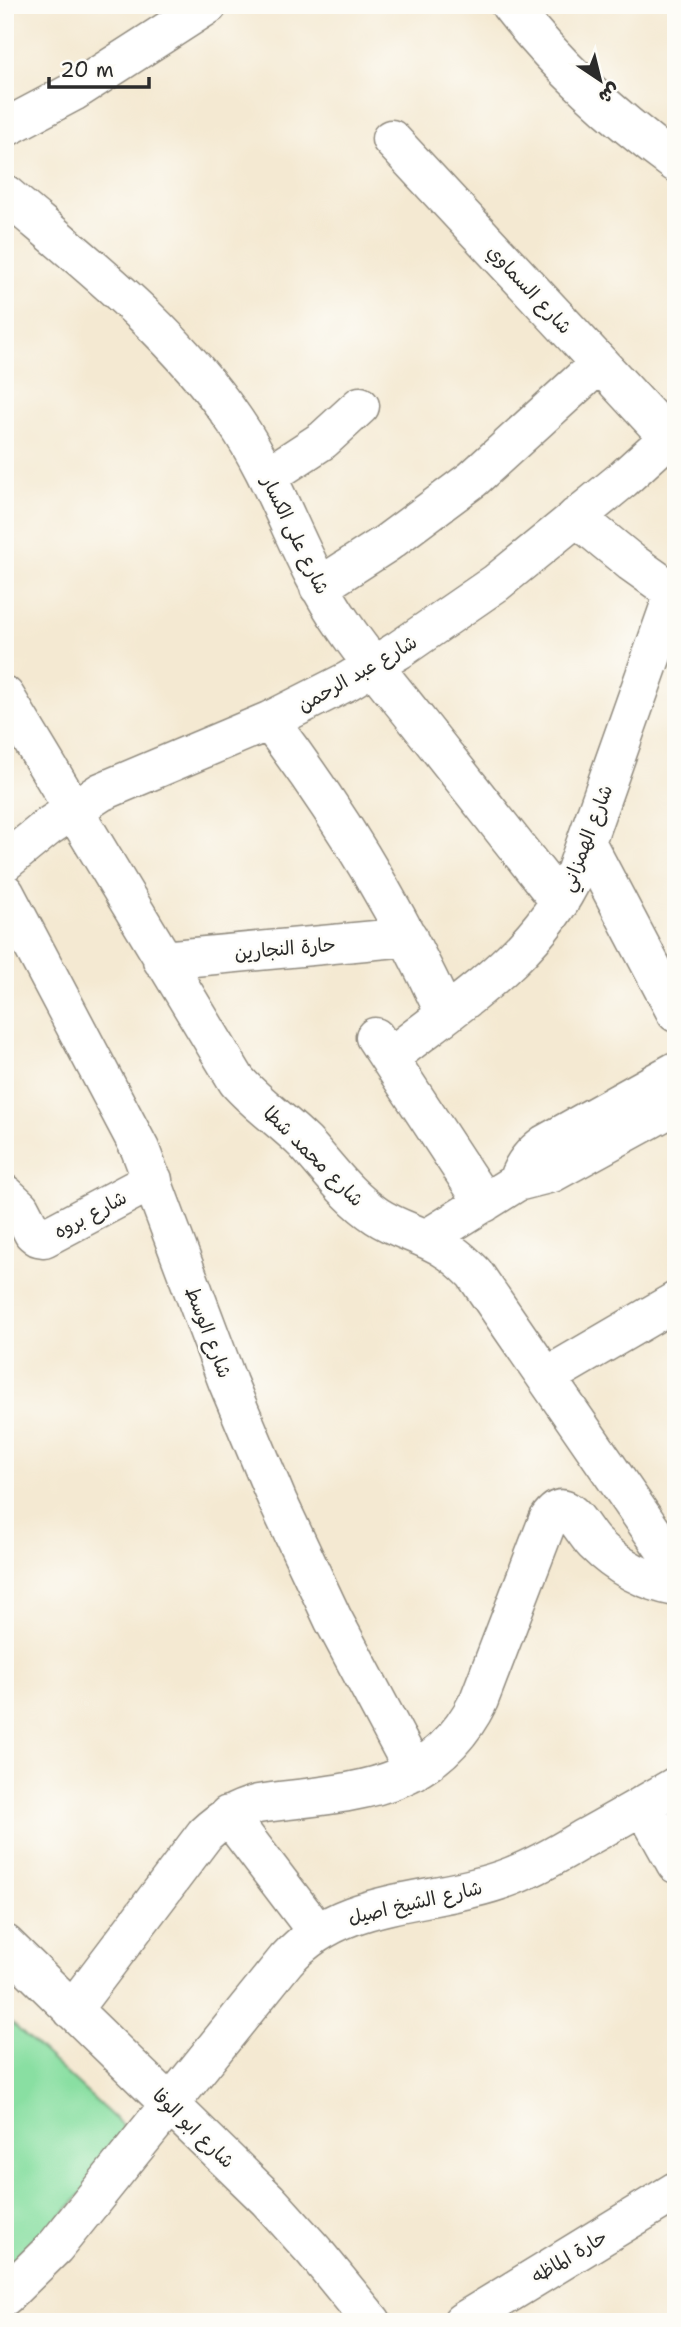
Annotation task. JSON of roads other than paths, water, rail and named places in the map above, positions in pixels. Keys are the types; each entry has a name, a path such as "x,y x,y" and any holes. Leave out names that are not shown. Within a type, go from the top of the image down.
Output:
{"street":[{"path":"5,128 73,92 208,5"},
{"path":"510,5 571,74 634,131 676,163"},
{"name":"شارع السماوي","path":"391,139 599,364 672,435"},
{"name":"شارع على الكسار","path":"5,194 168,338 235,421 268,476 319,587 345,628 560,902"},
{"path":"319,587 387,543 473,479 599,364"},
{"path":"268,476 323,440 360,406"},
{"name":"شارع عبد الرحمن","path":"5,862 72,809 101,792 269,722 374,665 472,601 672,435"},
{"path":"576,517 624,557 675,594"},
{"name":"شارع الهمزاني","path":"484,1203 382,1048 444,1014 519,954 560,902 575,873 675,594"},
{"name":"شارع محمد شطا","path":"5,696 223,1062 248,1093 286,1125 339,1185 358,1202 379,1217 444,1247 474,1273 676,1566"},
{"path":"269,722 344,826 408,937 444,1014"},
{"path":"586,842 676,1013"},
{"name":"شارع الوسط","path":"5,893 140,1149 216,1352 265,1472 333,1619 414,1771"},
{"name":"حارة النجارين","path":"162,960 408,937"},
{"path":"517,1182 524,1164 537,1149 676,1071"},
{"path":"426,1239 517,1182 552,1173 676,1105"},
{"name":"شارع بروه","path":"5,1194 20,1208 33,1233 44,1238 153,1180"},
{"path":"546,1377 676,1301"},
{"path":"72,2010 205,1834 228,1815 258,1804 369,1788 400,1779 452,1741 471,1714 553,1513 561,1509 569,1512 592,1541 625,1568 650,1580 676,1587"},
{"name":"شارع الشيخ اصيل","path":"5,2296 55,2247 286,1960 317,1932 355,1913 470,1889 507,1878 542,1863 676,1786"},
{"path":"643,1805 676,1864"},
{"path":"228,1815 317,1932"},
{"name":"شارع ابو الوفا","path":"5,1944 268,2200 372,2322"},
{"name":"حارة الماظه","path":"462,2322 676,2191"}]}
